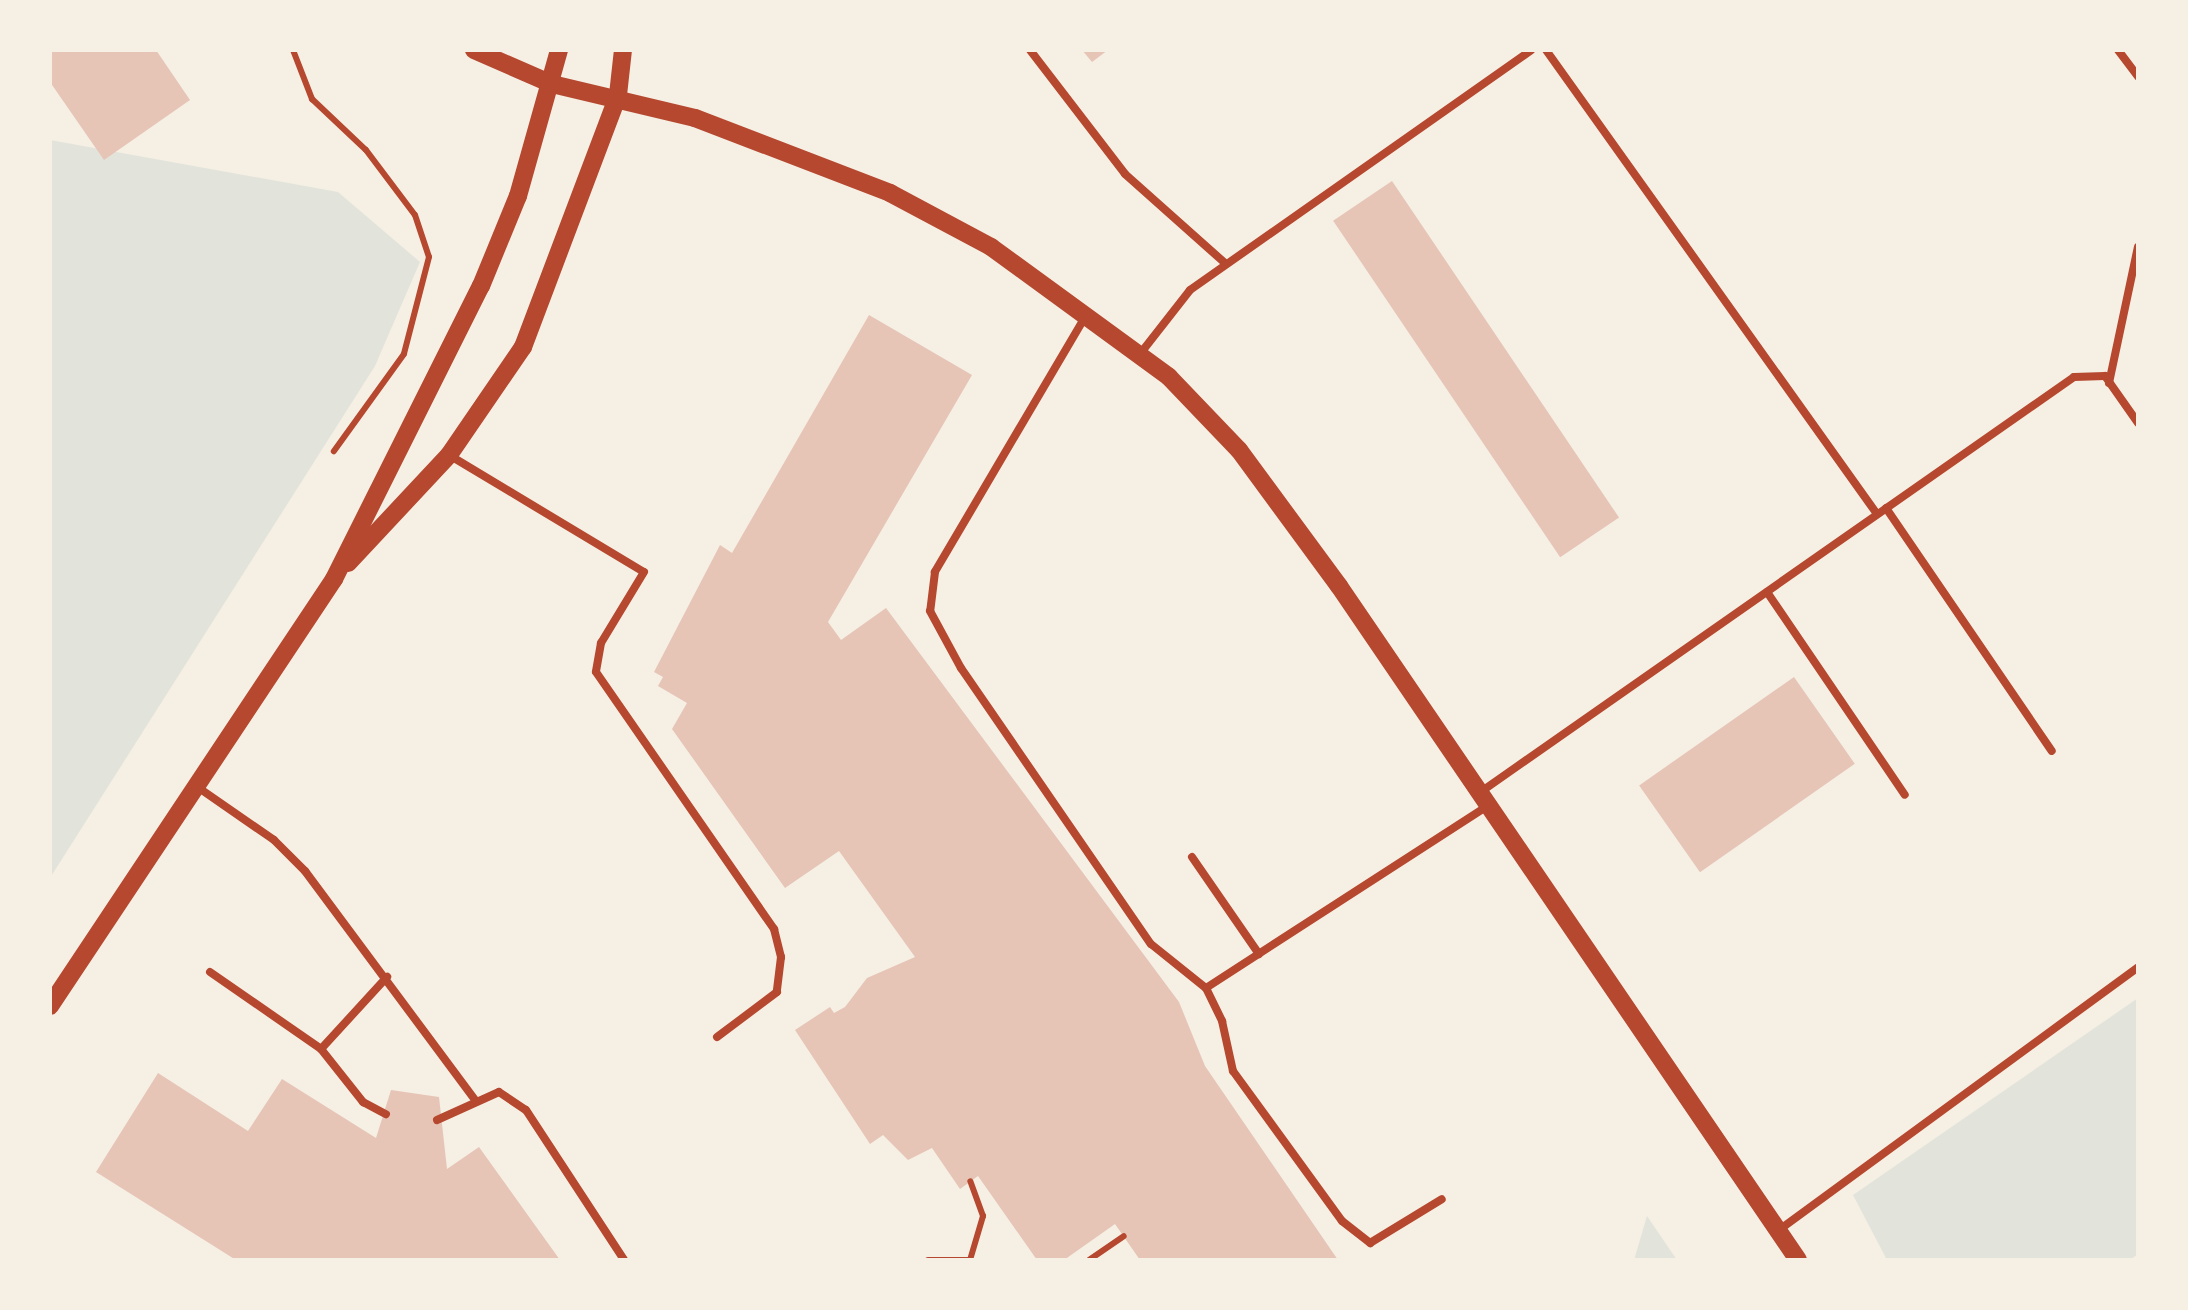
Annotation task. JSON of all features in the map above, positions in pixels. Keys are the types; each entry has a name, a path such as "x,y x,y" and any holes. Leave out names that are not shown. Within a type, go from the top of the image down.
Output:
{"street":[{"path":"474,50 552,84 618,96 770,144 890,193 991,247 1140,354 1239,450 1798,1260"},
{"path":"50,1006 334,578 481,286 552,84 559,50"},
{"path":"334,578 448,455 524,347 618,96 623,50"}],"lane":[{"path":"1030,50 1125,174 1226,264"},
{"path":"1140,354 1190,290 1531,50"},
{"path":"1546,50 1877,514"},
{"path":"2118,50 2138,78"},
{"path":"2110,382 2138,248"},
{"path":"1087,313 935,572 930,611 1151,944 1206,988 1222,1021 1232,1071 1342,1221 1370,1243 1442,1200"},
{"path":"1206,988 1483,800 1768,592 2074,377 2091,373 2110,382 2138,423"},
{"path":"448,455 644,572 601,643 596,672 774,929 781,958 777,992 717,1037"},
{"path":"1886,508 2052,752"},
{"path":"1768,592 1905,795"},
{"path":"195,785 274,840 386,977 476,1101"},
{"path":"1192,857 1259,954"},
{"path":"1778,1230 2138,967"},
{"path":"210,972 321,1049 363,1102 386,1114"},
{"path":"321,1049 386,977"},
{"path":"437,1120 499,1092 526,1110 624,1260"}],"path":[{"path":"292,50 312,99 366,150 415,215 429,257 404,354 334,451"},
{"path":"928,1260 969,1260 983,1216 970,1181"},
{"path":"1089,1260 1124,1236"}],"shaded area":[{"path":"50,140 338,192 420,262 375,366 50,878"},
{"path":"2138,998 2138,1254 2130,1260 1887,1260 1853,1195"},
{"path":"1647,1216 1677,1260 1634,1260"}],"building":[{"path":"50,50 156,50 190,100 104,160 50,82"},
{"path":"1082,50 1108,50 1092,62"},
{"path":"1392,181 1619,518 1560,557 1333,221"},
{"path":"869,315 972,375 828,622 841,640 886,608 1179,1002 1205,1066 1338,1260 1140,1260 1115,1224 1064,1260 1037,1260 978,1176 960,1189 932,1148 908,1160 883,1135 870,1144 795,1030 830,1007 834,1013 845,1007 867,978 915,957 839,851 785,888 672,729 687,703 658,686 663,677 654,672 720,545 732,553"},
{"path":"1794,677 1855,764 1700,872 1639,785"},
{"path":"158,1073 248,1131 282,1079 376,1138 391,1090 439,1097 447,1169 479,1147 560,1260 236,1260 96,1172"}]}
